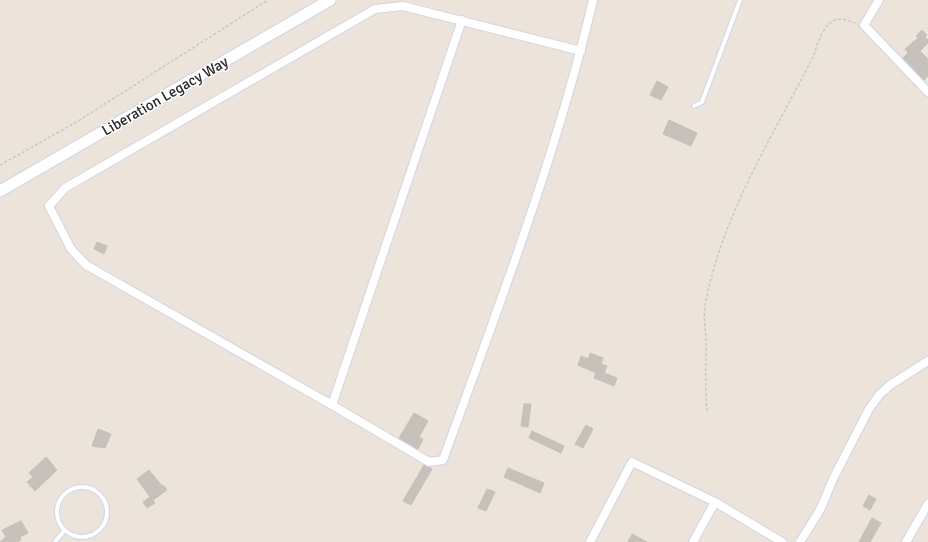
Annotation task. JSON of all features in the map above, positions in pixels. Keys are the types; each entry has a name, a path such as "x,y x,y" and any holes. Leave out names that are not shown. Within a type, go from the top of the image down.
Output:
{"main road":[{"name":"Liberation Legacy Way","path":"0,191 330,0"}],"street":[{"path":"581,51 403,6 376,9 65,188 50,206 71,249 86,265 429,462 443,460 530,221 581,51 593,0"},
{"path":"879,0 864,25 928,92"},
{"path":"332,405 462,20"},
{"path":"800,542 820,510 834,477 869,409 880,394 890,385 928,361"},
{"path":"590,542 632,462 715,502 782,542"},
{"path":"693,542 715,502"},
{"path":"906,542 927,508"}],"lane":[{"path":"694,106 702,102 740,0"},
{"path":"82,487 91,488 100,494 106,502 108,512 106,522 101,530 93,536 83,538 73,536 64,531 59,523 56,513 58,503 64,495 72,489 82,487"},
{"path":"55,542 64,531"}],"path":[{"path":"0,165 75,123 268,0"},
{"path":"707,411 704,386 706,340 705,306 718,257 745,187 829,24 841,19 864,25"}],"building":[{"path":"922,30 927,35 925,37 928,40 928,43 920,51 928,59 928,76 924,80 903,58 908,53 905,49 918,38 916,36"},
{"path":"657,81 668,87 661,100 650,95"},
{"path":"669,120 697,133 691,146 663,134"},
{"path":"97,242 107,246 104,254 94,249"},
{"path":"590,353 603,358 601,364 607,366 604,373 617,378 614,386 594,378 596,373 578,365 581,356 588,359"},
{"path":"524,404 531,404 528,427 521,426"},
{"path":"414,413 428,421 419,437 423,439 418,449 399,438"},
{"path":"586,425 593,429 583,448 575,444"},
{"path":"98,429 111,434 105,448 92,446"},
{"path":"532,431 564,446 561,453 529,438"},
{"path":"46,457 57,470 35,491 27,482 33,477 29,473"},
{"path":"424,465 432,469 411,505 403,501"},
{"path":"508,468 544,483 540,493 504,477"},
{"path":"149,470 167,490 153,500 155,503 147,508 143,502 150,497 137,479"},
{"path":"487,489 495,492 486,511 478,508"},
{"path":"869,495 876,499 870,510 863,506"},
{"path":"872,518 881,523 870,542 859,542"},
{"path":"21,521 28,533 20,537 21,540 17,542 0,542 6,537 2,530"},
{"path":"632,534 647,542 628,542"}]}
